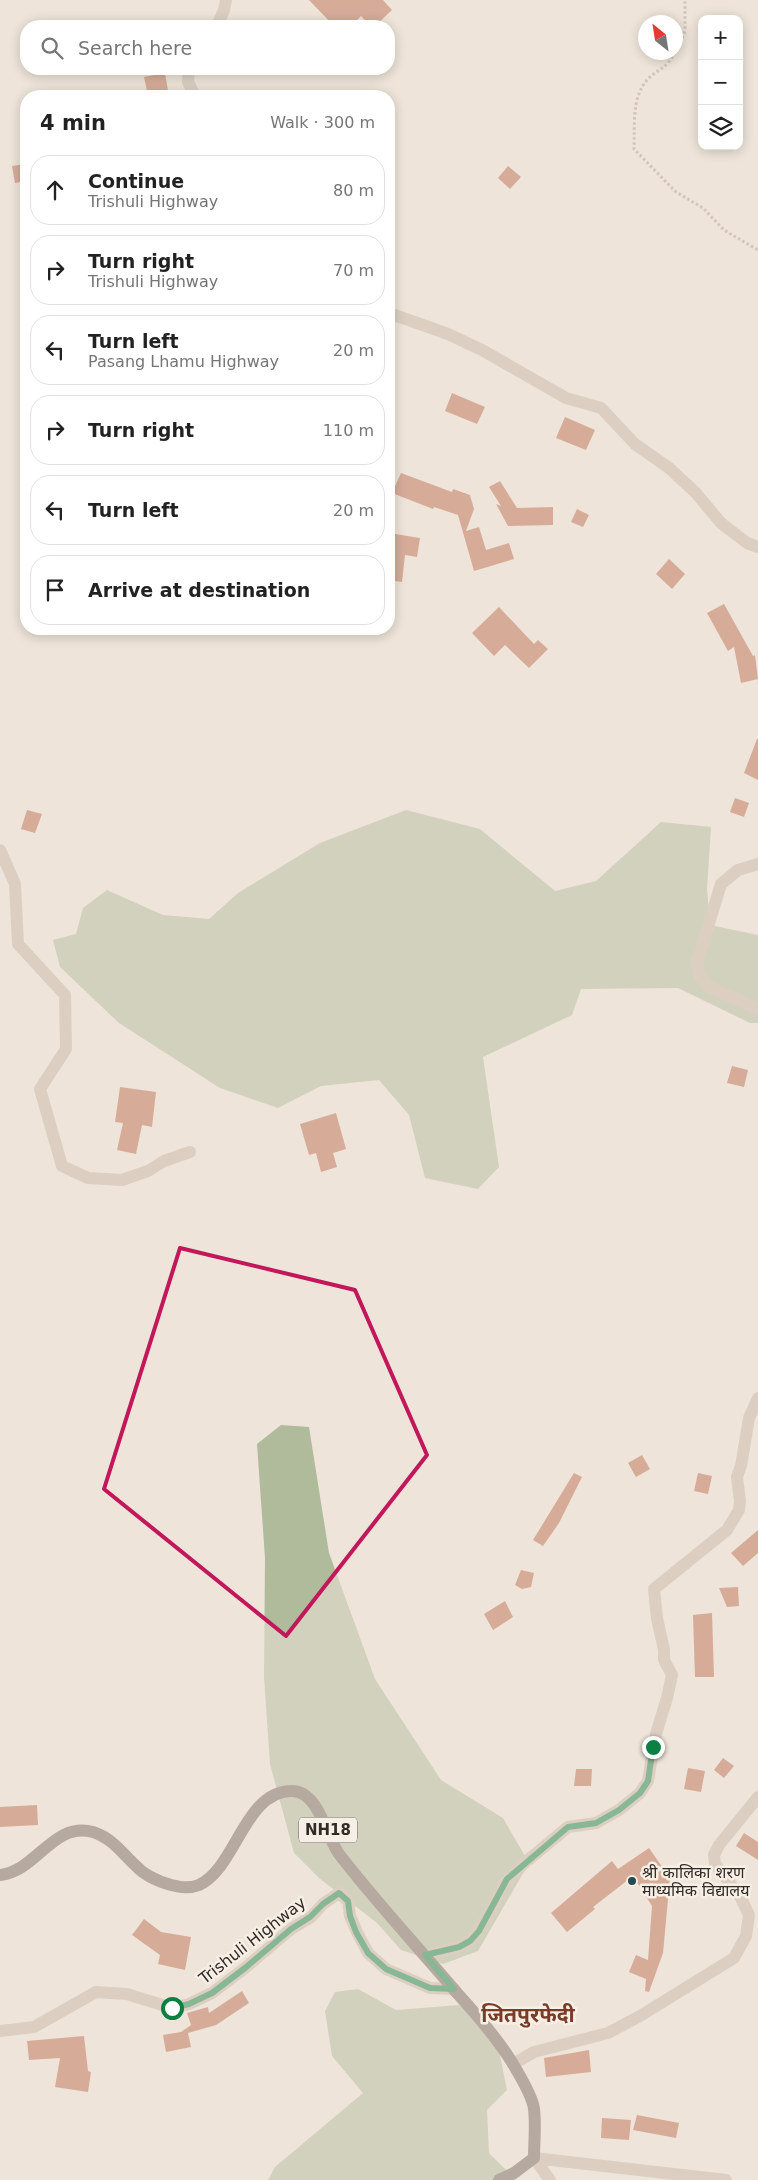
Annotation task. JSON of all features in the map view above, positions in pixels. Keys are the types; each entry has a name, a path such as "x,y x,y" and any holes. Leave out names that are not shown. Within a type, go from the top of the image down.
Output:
{"main road":[{"name":"NH18","path":"0,1875 21,1867 61,1835 79,1830 92,1832 109,1840 136,1866 152,1878 177,1887 192,1887 204,1882 220,1866 250,1818 260,1806 276,1796 294,1791 311,1802 329,1831 338,1852 454,1989 513,2064 534,2107 534,2158"},
{"path":"498,2180 514,2173 534,2158"}],"street":[{"path":"220,20 226,0"},
{"path":"189,75 188,82 191,90"},
{"path":"395,315 448,334 482,350 566,398 601,408 635,444 669,468 696,492 721,523 747,543 758,547"},
{"path":"0,850 15,884 18,944 65,995 66,1049 40,1089 62,1166 88,1178 122,1180 148,1171 164,1161 190,1152"},
{"path":"758,864 738,870 721,884 697,963 700,976 707,986 758,1009"},
{"path":"425,1955 459,1947 470,1941 487,1917 502,1886 522,1865 568,1827 596,1823 619,1810 640,1793 648,1781 656,1734 672,1675 664,1660 654,1589 727,1530 734,1518 740,1501 737,1477 744,1453 745,1434 749,1418 758,1398"},
{"path":"513,2064 534,2052 608,2033 648,2011 734,1958 746,1936 749,1915 740,1896 715,1864 714,1855 758,1797"},
{"name":"Trishuli Highway","path":"0,2032 34,2027 96,1992 127,1994 172,2008 189,2004 212,1993 339,1893 348,1901 350,1916 356,1932 368,1953 386,1969 430,1988 454,1989"},
{"path":"534,2158 550,2180"},
{"path":"534,2158 726,2180"}],"path":[{"path":"683,35 685,31 685,0"},
{"path":"671,60 670,63 648,78 637,94 634,149 676,192 703,208 724,230 758,250"}],"highlighted area":[{"path":"180,1248 355,1290 427,1455 286,1636 104,1489"}],"green space":[{"path":"406,810 480,829 555,891 596,881 661,822 711,827 707,889 710,925 758,935 758,1023 750,1023 678,988 581,989 572,1015 483,1057 499,1167 478,1189 425,1178 409,1115 379,1080 321,1086 278,1108 220,1088 119,1023 60,967 53,940 76,934 83,908 107,890 163,915 209,919 238,893 320,843"},
{"path":"281,1425 309,1427 329,1553 375,1679 441,1780 503,1818 529,1863 478,1951 443,1964 401,1950 377,1923 319,1878 294,1853 270,1764 264,1677 265,1558 257,1444"},
{"path":"358,1989 396,2010 459,2005 495,2031 507,2090 487,2110 489,2153 516,2180 268,2180 275,2167 363,2093 332,2056 325,2011 335,1992"}],"building":[{"path":"309,0 383,0 392,10 381,20 365,20 361,16 357,20 328,20"},
{"path":"165,75 168,90 147,90 144,77"},
{"path":"20,165 20,182 15,183 12,166"},
{"path":"508,166 521,177 510,189 498,178"},
{"path":"452,393 485,407 477,424 445,411"},
{"path":"565,417 595,430 586,450 556,438"},
{"path":"401,473 452,492 453,489 470,495 474,509 466,531 479,527 486,550 509,543 514,559 474,571 458,515 434,507 433,509 395,494 395,486"},
{"path":"500,481 517,508 553,507 553,525 508,526 496,504 501,506 489,487"},
{"path":"577,509 589,515 583,527 571,522"},
{"path":"395,534 420,538 417,557 405,555 402,582 395,581"},
{"path":"669,559 685,574 672,589 656,574"},
{"path":"724,604 753,656 755,655 758,679 741,683 734,647 728,651 707,613"},
{"path":"499,607 534,644 538,640 548,649 529,668 505,645 494,656 472,633"},
{"path":"758,739 758,780 744,773"},
{"path":"735,798 749,803 744,817 730,812"},
{"path":"27,810 42,814 35,833 21,829"},
{"path":"732,1066 748,1070 744,1087 727,1083"},
{"path":"120,1087 156,1092 152,1127 142,1125 136,1154 117,1150 123,1123 115,1122"},
{"path":"336,1113 346,1149 333,1153 337,1167 321,1172 316,1153 309,1155 300,1124"},
{"path":"642,1455 650,1469 636,1477 628,1463"},
{"path":"574,1473 582,1477 559,1523 543,1546 533,1540"},
{"path":"698,1473 712,1476 708,1494 694,1491"},
{"path":"758,1530 758,1553 743,1566 731,1553"},
{"path":"521,1570 534,1573 531,1587 522,1589 515,1585"},
{"path":"738,1587 739,1606 727,1607 719,1588"},
{"path":"505,1601 513,1617 493,1630 484,1614"},
{"path":"712,1613 714,1677 695,1677 693,1615"},
{"path":"723,1758 734,1766 724,1778 714,1770"},
{"path":"688,1768 705,1771 701,1792 684,1789"},
{"path":"576,1769 592,1769 591,1786 574,1786"},
{"path":"37,1805 38,1825 0,1827 0,1807"},
{"path":"744,1833 758,1842 758,1860 736,1846"},
{"path":"649,1848 670,1878 663,1953 649,1992 645,1991 646,1979 629,1972 636,1955 648,1960 652,1906 633,1876 593,1907 595,1909 567,1932 551,1913 612,1861 618,1869"},
{"path":"144,1919 161,1932 191,1937 185,1970 158,1964 160,1955 132,1935"},
{"path":"242,1991 249,2003 216,2025 188,2033 191,2047 166,2052 163,2035 181,2032 191,2025 187,2013 208,2007 209,2013"},
{"path":"84,2036 88,2071 91,2072 88,2092 55,2087 60,2058 29,2060 27,2041"},
{"path":"589,2050 591,2072 546,2077 544,2058"},
{"path":"637,2115 679,2123 676,2138 633,2130"},
{"path":"602,2118 631,2120 629,2140 601,2138"}],"place":[{"name":"श्री कालिका शरण माध्यमिक विद्यालय","path":"632,1881"}],"district":[{"name":"जितपुरफेदी","path":"528,2015"}],"route":[{"path":"172,2008 189,2004 212,1993 339,1893 348,1901 350,1916 356,1932 368,1953 386,1969 430,1988 454,1989 425,1955 459,1947 470,1941 479,1931 507,1879 568,1827 596,1823 619,1810 640,1793 648,1781 653,1747"}]}
